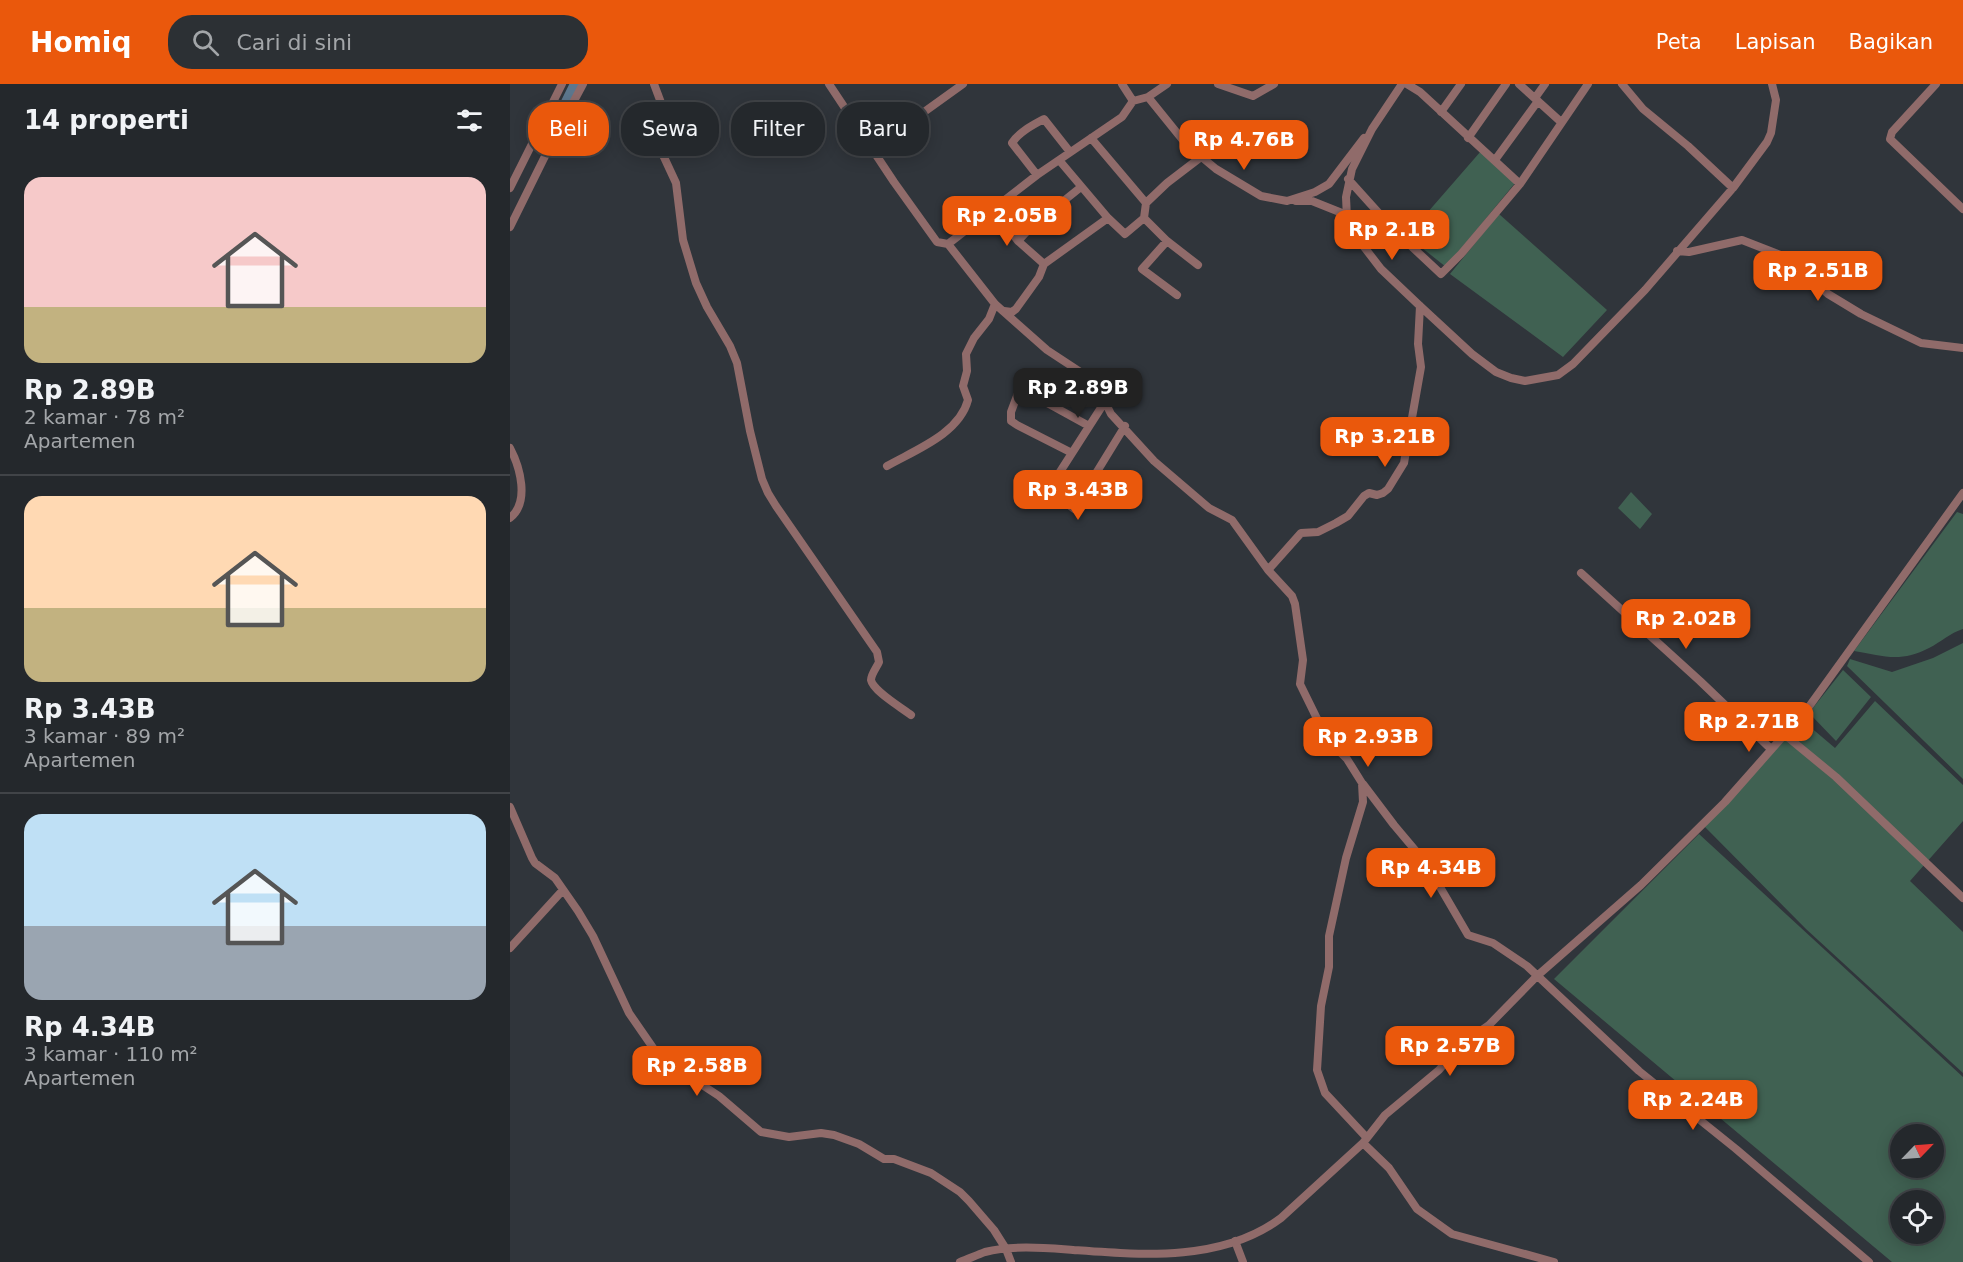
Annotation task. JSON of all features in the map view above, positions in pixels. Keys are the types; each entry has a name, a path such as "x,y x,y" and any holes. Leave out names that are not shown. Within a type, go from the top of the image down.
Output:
{"street":[{"path":"556,102 562,84"},
{"path":"570,102 583,84"},
{"path":"654,84 663,108 651,119 650,127 676,183 683,240 696,283 737,363 750,431 765,486 776,507 877,652 879,662 872,676 872,683 911,715"},
{"path":"829,84 841,102"},
{"path":"929,108 963,84"},
{"path":"1122,84 1133,101"},
{"path":"948,244 1037,175 1122,117 1133,101 1148,97 1167,84"},
{"path":"1218,84 1252,96 1274,84"},
{"path":"1287,201 1315,192 1331,183 1344,162 1372,129 1404,84 1420,92 1520,184"},
{"path":"1441,112 1461,84"},
{"path":"1468,138 1506,84"},
{"path":"1519,84 1562,122"},
{"path":"1495,160 1545,84"},
{"path":"1348,179 1394,230 1441,274 1461,254 1520,184 1588,84"},
{"path":"1622,84 1643,109 1688,146 1733,188"},
{"path":"1936,84 1892,132 1890,139 1963,209"},
{"path":"1372,129 1348,179 1346,197 1347,215 1352,228 1366,250 1381,269 1420,306 1472,354 1496,372 1517,380 1541,379 1558,375 1573,364 1646,290 1733,188 1767,142 1771,133 1776,100 1774,85"},
{"path":"1148,97 1186,144 1242,186 1261,196 1287,201 1312,201 1347,215"},
{"path":"1037,175 1012,143 1016,137 1033,125 1044,119 1070,152"},
{"path":"1091,138 1146,203"},
{"path":"510,188 531,156"},
{"path":"510,227 537,156"},
{"path":"877,156 938,242 948,244 995,304 1047,350 1085,375 1106,400 1111,414 1125,426 1155,461 1209,508 1232,520 1268,570 1292,596 1296,604 1303,660 1300,684 1328,739 1347,759 1362,783 1426,863 1468,935 1493,943 1527,966 1639,1071 1736,1149 1869,1262"},
{"path":"1059,160 1108,218 1125,234 1144,218 1146,203 1167,183 1201,157"},
{"path":"1018,241 1030,228 1082,187"},
{"path":"994,209 1018,241 1044,264"},
{"path":"1004,311 1012,312 1016,309 1039,277 1044,264 1108,218"},
{"path":"1144,218 1167,241 1198,264"},
{"path":"1677,251 1689,252 1742,240 1788,258 1828,294 1861,314 1920,343 1963,348"},
{"path":"1167,241 1142,269 1177,295"},
{"path":"887,466 946,432 962,414 968,400 963,387 967,371 966,354 977,333 989,319 995,304"},
{"path":"1268,570 1301,533 1318,532 1348,516 1369,493 1377,495 1388,489 1404,463 1421,367 1418,344 1420,306"},
{"path":"1072,453 1011,421 1011,412 1020,388 1089,426"},
{"path":"1106,400 1049,489 1074,509 1125,426"},
{"path":"510,447 516,461 522,494 519,510 510,518"},
{"path":"960,1262 987,1252 1041,1248 1139,1255 1171,1254 1209,1248 1267,1229 1365,1141 1385,1115 1439,1070 1460,1045 1489,1025 1537,976 1641,885 1725,802 1808,708 1963,493"},
{"path":"1581,573 1771,749"},
{"path":"1785,735 1836,777 1963,898"},
{"path":"1362,783 1363,802 1348,849 1329,936 1329,967 1321,1006 1317,1070 1325,1093 1389,1168 1417,1209 1452,1234 1554,1262"},
{"path":"510,807 535,863 555,878 593,936 629,1013 667,1068 690,1077 719,1096 761,1132 789,1137 821,1133 834,1135 859,1144 884,1160 894,1159 931,1173 960,1192 994,1230 1011,1262"},
{"path":"510,948 563,890"},
{"path":"1235,1241 1243,1262"}],"green space":[{"path":"1481,151 1515,183 1446,267 1407,236"},
{"path":"1499,214 1607,310 1563,357 1450,274"},
{"path":"1631,492 1652,514 1640,529 1618,508"},
{"path":"1957,512 1963,514 1963,629 1910,656 1892,657 1854,651"},
{"path":"1963,643 1963,779 1847,666 1850,659 1892,672 1933,658"},
{"path":"1843,670 1871,697 1836,741 1809,713"},
{"path":"1875,701 1963,785 1963,821 1910,881 1963,932 1963,1073 1806,929 1704,826 1802,720 1835,748"},
{"path":"1699,834 1963,1077 1963,1262 1892,1262 1554,979"}],"waterway":[{"path":"567,102 576,84"}]}
